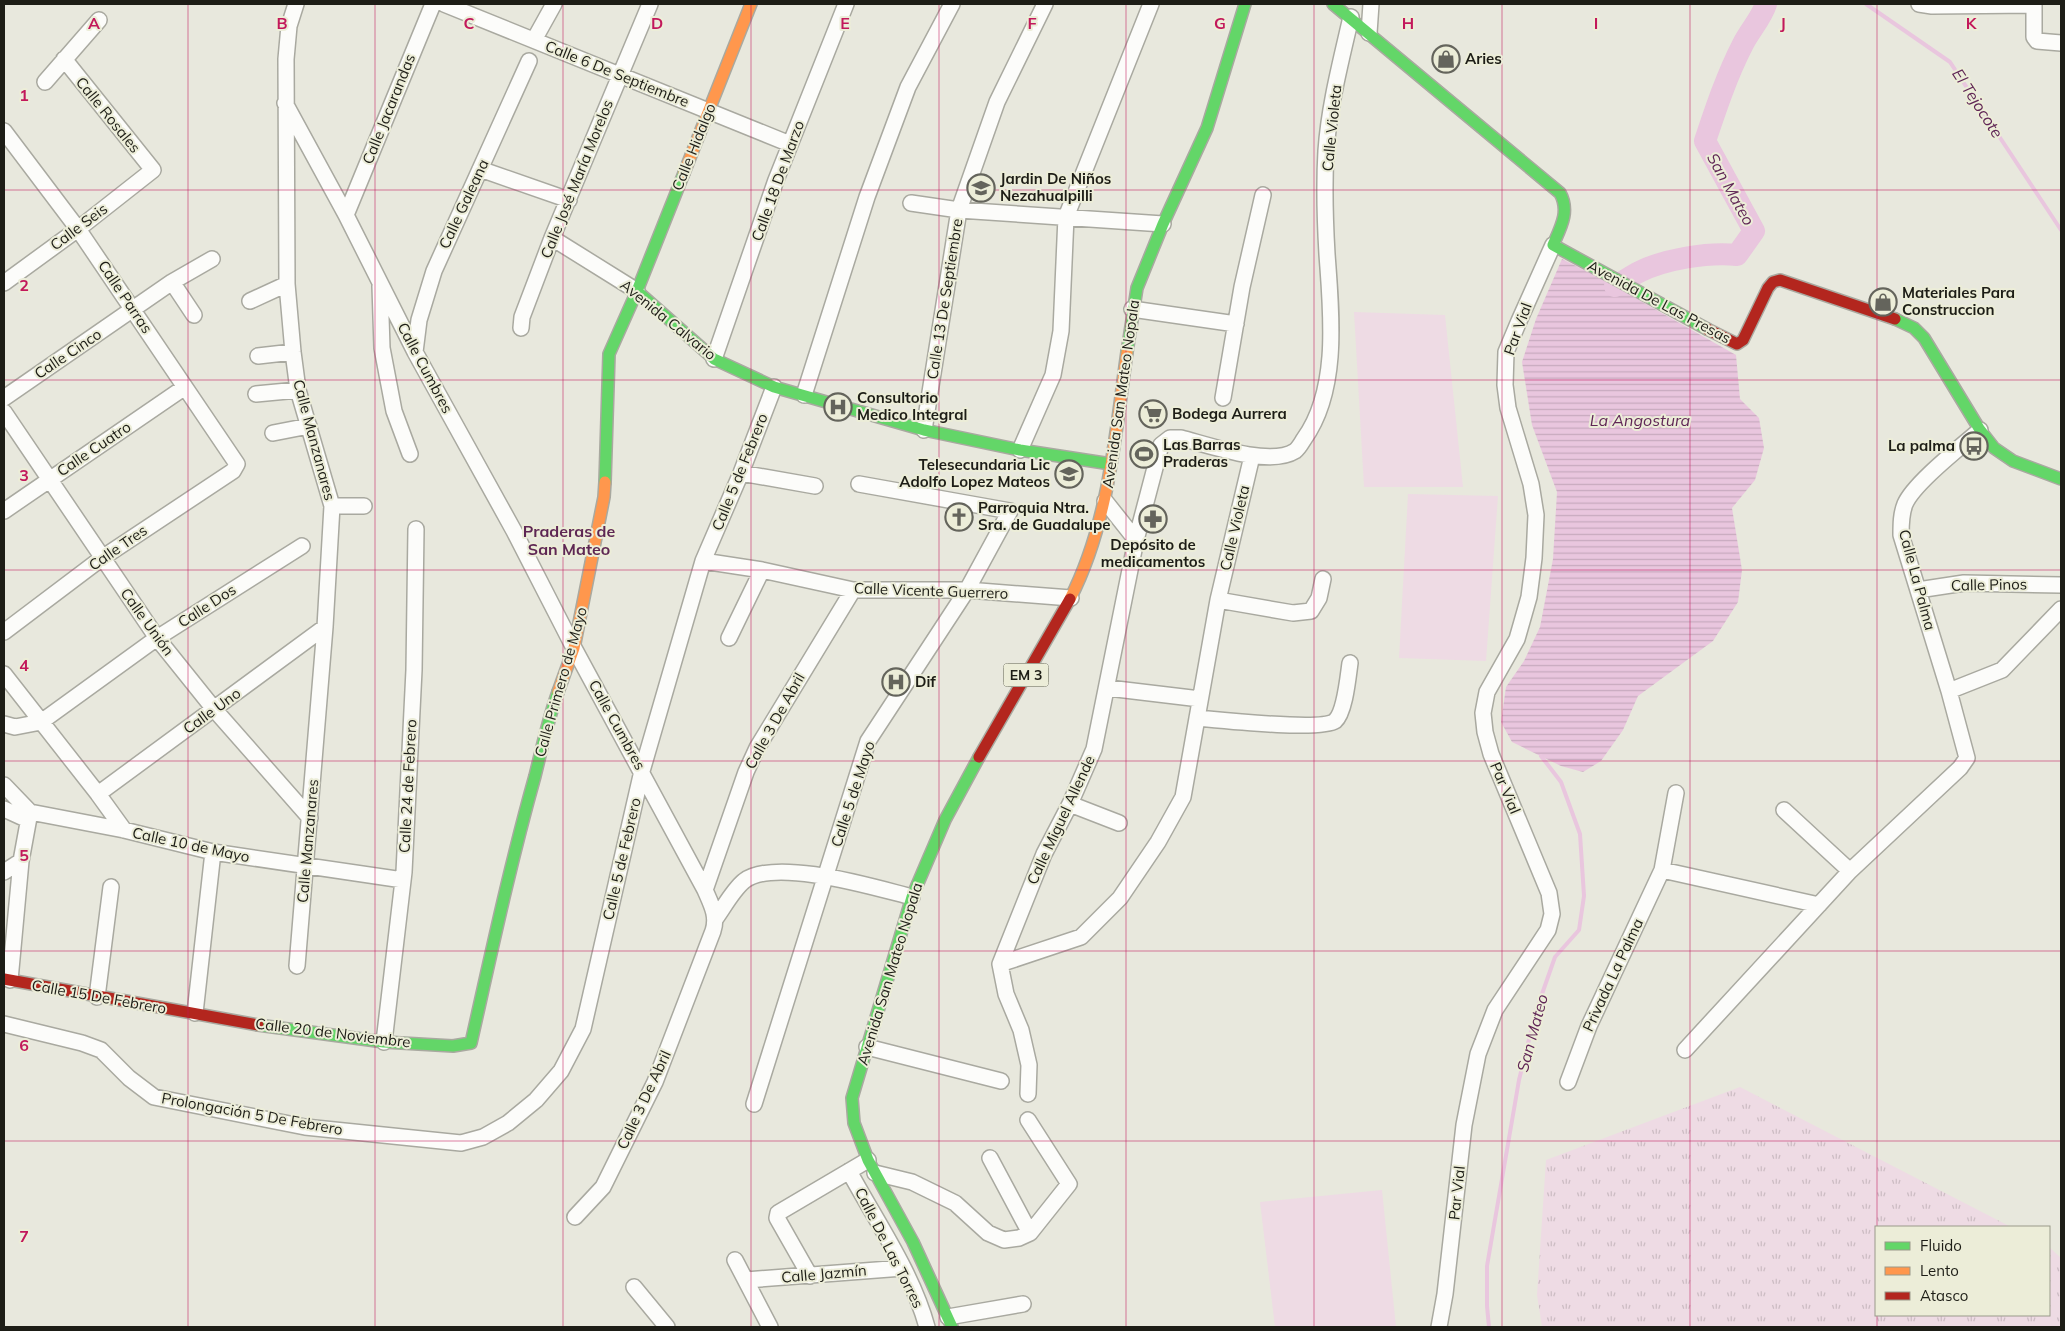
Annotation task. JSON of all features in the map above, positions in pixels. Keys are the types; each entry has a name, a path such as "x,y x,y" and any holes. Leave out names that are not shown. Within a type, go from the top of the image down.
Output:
{"main road":[{"name":"Calle Hidalgo","path":"637,291 751,4"},
{"name":"Avenida San Mateo Nopala","path":"950,1322 913,1242 872,1167 854,1123 852,1098 912,897 945,820 976,762 1071,598 1089,558 1106,501 1132,309 1144,267 1207,128 1245,4"},
{"path":"1334,4 1560,193 1566,206 1566,213 1554,246"},
{"name":"Avenida De Las Presas","path":"1554,246 1730,342 1737,344 1743,340 1768,288 1773,282 1780,280 1900,321 1914,328 1924,338 1980,430 1994,448 2013,461 2061,478"},
{"name":"Avenida Calvario","path":"637,291 714,359 774,387 924,430 1020,450 1111,464"},
{"name":"Calle Primero de Mayo","path":"472,1043 511,862 551,710 574,648 604,497 609,354 637,291"},
{"name":"Calle 15 De Febrero","path":"7,980 97,998 195,1013"},
{"name":"Calle 20 de Noviembre","path":"195,1013 294,1031 384,1042 453,1046 472,1043"}],"street":[{"name":"Calle Manzanares","path":"296,4 288,26 286,103 287,284 298,390 332,506 325,627 297,966"},
{"name":"Calle Jacarandas","path":"346,215 433,4"},
{"name":"Calle 6 De Septiembre","path":"444,4 790,144"},
{"path":"534,40 554,4"},
{"name":"Calle José María Morelos","path":"521,328 522,317 552,238 650,4"},
{"name":"Calle 18 De Marzo","path":"714,359 790,144 846,4"},
{"path":"804,396 867,197 908,87 952,4"},
{"name":"Calle 13 De Septiembre","path":"924,430 960,210 997,102 1045,4"},
{"path":"1020,450 1053,375 1061,331 1066,217 1151,4"},
{"path":"1369,32 1371,4"},
{"path":"1920,4 1932,6 2034,4 2034,37 2037,41 2061,43"},
{"name":"Calle Violeta","path":"1000,964 1081,936 1120,898 1158,842 1182,797 1218,600 1252,456 1276,456 1296,450 1312,429 1325,390 1332,335 1326,240 1326,152 1333,93 1351,17"},
{"path":"45,82 99,20"},
{"name":"Calle Rosales","path":"64,59 153,170"},
{"name":"Calle Galeana","path":"415,352 419,320 434,271 529,61"},
{"name":"Calle Cumbres","path":"286,103 346,215 415,352 514,531 574,648 705,890 716,918"},
{"name":"Calle Parras","path":"4,131 78,229 237,464 236,468"},
{"path":"480,169 568,200"},
{"name":"Calle Seis","path":"4,283 78,229 153,170"},
{"path":"1223,398 1236,324 1263,195"},
{"path":"911,203 960,210 1163,224"},
{"name":"Avenida Calvario","path":"552,238 637,291"},
{"name":"Par Vial","path":"1439,1327 1445,1294 1464,1126 1478,1054 1495,1010 1548,930 1552,914 1549,893 1491,754 1485,732 1483,713 1487,692 1517,639 1529,597 1534,558 1536,515 1531,484 1508,408 1505,385 1506,352 1554,246"},
{"name":"Calle Cinco","path":"4,398 172,282 212,259"},
{"path":"172,282 194,315"},
{"path":"380,282 382,348 394,411 410,454"},
{"path":"250,301 287,284"},
{"path":"1132,309 1236,324"},
{"path":"258,356 293,352"},
{"name":"Calle Cuatro","path":"4,512 49,479 185,387"},
{"name":"Calle 5 de Febrero","path":"461,1143 483,1137 508,1123 536,1100 561,1070 583,1029 642,771 703,561 741,473 774,387"},
{"path":"256,394 298,390"},
{"name":"Calle Unión","path":"4,412 157,638 214,709 310,818"},
{"path":"273,433 309,426"},
{"name":"Calle La Palma","path":"1850,871 1960,768 1967,758 1949,691 1901,535 1901,518 1906,502 1927,476 1980,430"},
{"name":"Calle Miguel Allende","path":"1000,964 1044,854 1070,804 1094,749 1108,688 1136,540 1161,445 1170,438 1180,438 1252,456"},
{"name":"Calle Tres","path":"4,632 102,558 236,468"},
{"path":"741,473 815,486"},
{"name":"Calle 5 de Mayo","path":"754,1104 868,742 967,590 1010,510 859,484"},
{"path":"1106,501 1136,540"},
{"path":"332,506 364,506"},
{"name":"Calle 24 de Febrero","path":"384,1042 402,880 414,670 416,529"},
{"name":"Calle Dos","path":"41,722 157,638 302,546"},
{"name":"Calle Vicente Guerrero","path":"703,561 762,570 853,590 967,590 1071,598"},
{"path":"729,638 762,570"},
{"path":"1218,600 1293,613 1311,610 1319,598 1323,579"},
{"name":"Calle Pinos","path":"1918,590 1964,583 2061,585"},
{"name":"Calle 3 De Abril","path":"705,890 746,772 757,748 853,590"},
{"path":"1949,691 2002,670 2061,609"},
{"name":"Calle Uno","path":"98,794 325,627"},
{"path":"1197,718 1301,725 1334,722 1341,713 1350,662"},
{"path":"4,674 124,830"},
{"path":"1108,688 1200,699"},
{"path":"4,724 15,726 41,722"},
{"path":"4,785 29,816 21,861 7,980"},
{"name":"Privada La Palma","path":"1568,1082 1589,1026 1662,870 1676,793"},
{"path":"1070,804 1118,823"},
{"name":"Calle 10 de Mayo","path":"4,810 29,816 124,830 213,852 402,880"},
{"path":"1685,1050 1850,871 1784,810"},
{"path":"195,1013 213,852"},
{"path":"4,872 21,861"},
{"path":"1662,870 1819,905"},
{"path":"716,918 744,882 756,875 770,873 826,875 912,897"},
{"path":"97,998 110,887"},
{"name":"Calle 3 De Abril","path":"576,1217 603,1187 655,1082 713,931 716,918"},
{"path":"1000,964 1006,994 1021,1030 1029,1065 1028,1094"},
{"name":"Prolongación 5 De Febrero","path":"4,1024 82,1042 101,1050 129,1078 154,1097 305,1127 461,1143"},
{"path":"867,1047 1001,1081"},
{"path":"810,1276 777,1218 778,1214 848,1170 872,1167 912,1182 954,1203 988,1233 1004,1240 1019,1238 1030,1233 1069,1184 1028,1120"},
{"path":"990,1158 1030,1233"},
{"name":"Calle De Las Torres","path":"848,1170 903,1268 927,1327"},
{"path":"734,1260 770,1327"},
{"name":"Calle Jazmín","path":"746,1280 903,1268"},
{"path":"634,1286 667,1327"},
{"path":"950,1322 1023,1304"}],"green space":[{"path":"1354,312 1445,315 1463,487 1364,487"},
{"path":"1408,494 1498,496 1486,661 1399,658"},
{"path":"1740,1087 2009,1226 1875,1226 1875,1316 2050,1316 2050,1248 2061,1258 2061,1327 1542,1327 1537,1295 1546,1160"},
{"path":"1382,1190 1396,1327 1275,1327 1260,1202"}],"water":[{"name":"La Angostura","path":"1562,259 1600,278 1736,355 1740,399 1759,418 1764,448 1755,480 1732,508 1742,570 1738,602 1713,641 1638,696 1623,730 1601,761 1583,772 1561,766 1512,742 1501,722 1506,687 1524,661 1540,627 1553,559 1557,492 1532,425 1522,362 1536,319"}],"waterway":[{"name":"San Mateo","path":"1615,286 1639,272 1661,263 1700,256 1737,255 1754,231 1705,141 1732,68 1743,44 1766,4"},
{"name":"El Tejocote","path":"1866,4 1950,62 2061,230"},
{"name":"San Mateo","path":"1489,1327 1487,1266 1519,1080 1536,1011 1555,957 1579,930 1584,896 1580,834 1561,782 1541,756"}],"traffic: fast":[{"path":"1127,352 1137,288 1163,224 1207,128 1245,4"},
{"path":"1333,4 1560,193 1563,200 1564,213 1553,245 1707,329"},
{"path":"605,482 609,354 637,291 684,173"},
{"path":"637,291 714,359 774,387 924,430 1020,450 1111,464"},
{"path":"1895,319 1914,328 1924,338 1980,430 1994,448 2013,461 2061,479"},
{"path":"258,1025 384,1042 453,1046 471,1043 517,843 548,723 558,692"},
{"path":"952,1327 913,1242 868,1160 854,1123 852,1098 912,897 945,820 979,757"}],"traffic: slow":[{"path":"684,173 751,4"},
{"path":"1070,599 1094,540 1102,510 1114,447 1127,352"},
{"path":"558,692 574,648 604,497 605,482"}],"traffic: jam":[{"path":"1707,329 1737,344 1743,340 1768,288 1773,282 1780,280 1895,319"},
{"path":"979,757 1070,599"},
{"path":"4,979 258,1025"}],"place":[{"name":"Aries","path":"1446,59"},
{"name":"Jardin De Niños Nezahualpilli","path":"981,188"},
{"name":"Materiales Para Construccion","path":"1883,302"},
{"name":"Consultorio Medico Integral","path":"838,407"},
{"name":"Bodega Aurrera","path":"1153,414"},
{"name":"La palma","path":"1974,446"},
{"name":"Las Barras Praderas","path":"1144,454"},
{"name":"Telesecundaria Lic Adolfo Lopez Mateos","path":"1069,474"},
{"name":"Parroquia Ntra. Sra. de Guadalupe","path":"959,517"},
{"name":"Depósito de medicamentos","path":"1153,519"},
{"name":"Dif","path":"896,682"}],"district":[{"name":"Praderas de San Mateo","path":"569,540"}]}
